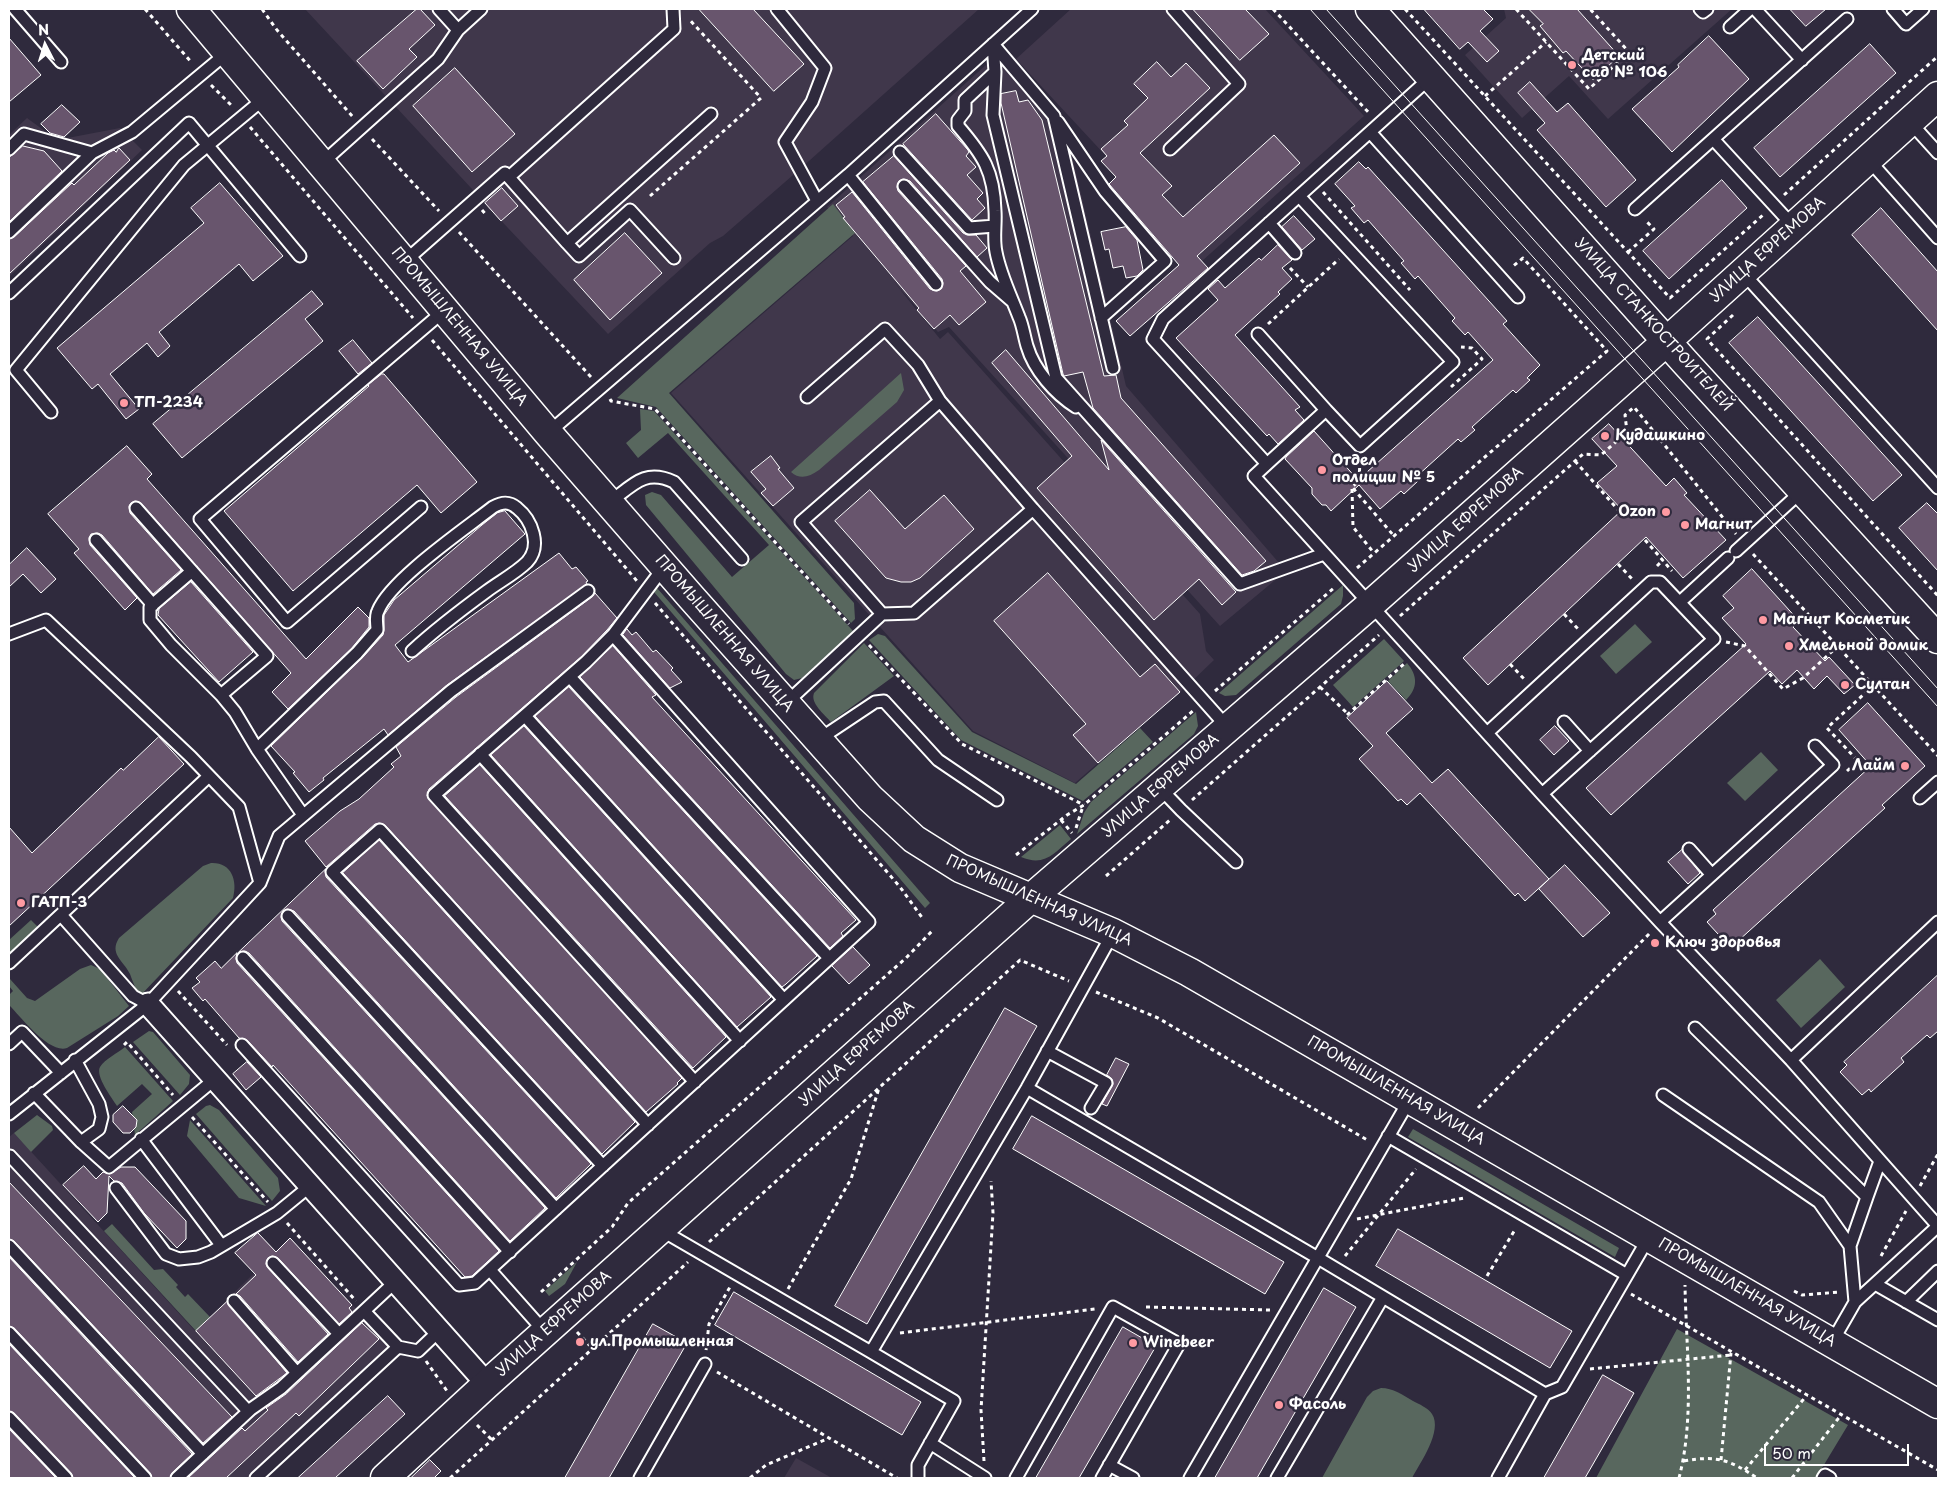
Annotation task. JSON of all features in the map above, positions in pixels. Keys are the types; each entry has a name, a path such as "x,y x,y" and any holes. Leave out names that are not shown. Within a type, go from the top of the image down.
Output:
{"street":[{"name":"ПРОМЫШЛЕННАЯ УЛИЦА","path":"191,9 548,434 870,798 914,839 960,868 1113,934 1189,972 1938,1404"},
{"name":"УЛИЦА СТАНКОСТРОИТЕЛЕЙ","path":"1370,9 1667,341 1938,639"},
{"name":"УЛИЦА ЕФРЕМОВА","path":"385,1478 487,1384 1031,898 1370,605 1743,273 1938,96"},
{"path":"148,1004 487,1384"}],"lane":[{"path":"15,9 61,62"},
{"path":"439,9 458,30"},
{"path":"321,164 438,59 458,30 481,9"},
{"path":"509,177 674,29 673,9"},
{"path":"777,9 825,68 812,102 786,142 817,201"},
{"path":"548,434 848,174 1032,9"},
{"path":"1170,149 1239,84 1173,9"},
{"path":"1700,9 1703,12 1707,9"},
{"path":"1730,27 1750,9"},
{"path":"1755,9 1802,60"},
{"path":"1893,9 1906,24 1923,9"},
{"path":"1635,208 1714,140 1847,19"},
{"path":"993,44 995,72 993,115 1056,378 1240,584 1324,554"},
{"path":"993,44 1054,116 1105,191 1165,261 1101,318"},
{"path":"9,232 92,153 132,132 228,52"},
{"path":"995,72 965,100 965,111 958,120 958,126 976,147 989,169 996,209 995,251 1033,362 1063,398 1086,413"},
{"path":"1267,464 1153,339 1163,319 1431,78"},
{"path":"51,412 16,370 184,165 266,97"},
{"path":"567,243 711,114"},
{"path":"1054,116 1113,368"},
{"path":"1910,122 1938,153"},
{"path":"9,293 189,123 300,256"},
{"path":"1370,132 1518,297"},
{"path":"9,149 24,134 92,153"},
{"path":"1714,140 1794,227"},
{"path":"900,152 969,228 996,226"},
{"path":"1868,159 1938,238"},
{"path":"404,262 505,173 579,256 630,210 674,258"},
{"path":"848,174 936,284"},
{"path":"904,186 990,282 1013,302"},
{"path":"1258,334 1360,446 1452,362 1299,196"},
{"path":"1268,223 1295,253"},
{"path":"1743,273 1938,488"},
{"path":"421,507 287,622 200,519 445,310"},
{"path":"807,397 885,329 918,365 940,401 1228,728"},
{"path":"882,614 801,522 940,401"},
{"path":"1326,410 1254,476 1542,794 1791,1060 1938,1226 1855,1302 1832,1342"},
{"path":"609,503 648,476 662,476 674,482 742,559"},
{"path":"1680,602 1803,490"},
{"path":"257,749 357,653 377,630 377,612 384,599 402,579 493,507 507,502 516,507 526,518 534,535 534,546 528,562 446,620 412,651"},
{"path":"136,508 267,656 221,695"},
{"path":"786,704 882,614 914,613 1033,508"},
{"path":"96,540 153,605"},
{"path":"664,567 612,634 570,677 434,795 695,1082"},
{"path":"192,571 150,607 150,620 171,645 221,695 235,712 257,749 303,816"},
{"path":"1487,733 1651,582 1660,582 1714,639 1542,794"},
{"path":"9,1114 148,1004 260,883 279,836 451,691 588,591"},
{"path":"9,634 46,620 209,776 239,807 260,883"},
{"path":"242,1045 459,1285 475,1283 869,922 612,634"},
{"path":"570,677 829,958"},
{"path":"818,740 875,702 884,701 938,760 998,800"},
{"path":"525,716 784,1000"},
{"path":"1564,722 1590,751"},
{"path":"1660,922 1833,765 1815,746"},
{"path":"480,754 740,1041"},
{"path":"9,963 209,776"},
{"path":"1920,798 1938,782"},
{"path":"1159,787 1180,810 1236,862"},
{"path":"603,1166 332,872 380,830 648,1125"},
{"path":"1689,849 1712,875"},
{"path":"61,914 132,996 148,1004"},
{"path":"288,916 556,1209"},
{"path":"1791,1060 1938,922"},
{"path":"871,1352 1027,1088 1113,934"},
{"path":"242,958 510,1252"},
{"path":"1694,1028 1867,1197"},
{"path":"9,1044 22,1032 61,1073"},
{"path":"1047,1051 1106,1083 1091,1108"},
{"path":"75,1060 99,1104 102,1117 99,1129 82,1142"},
{"path":"34,1093 109,1167 141,1139 184,1107 215,1079"},
{"path":"1027,1088 1546,1394"},
{"path":"1663,1095 1819,1202 1850,1246"},
{"path":"1190,1478 1410,1099"},
{"path":"1388,1136 1627,1275"},
{"path":"141,1139 221,1246"},
{"path":"9,1158 10,1156 248,1412"},
{"path":"1855,1302 1850,1246 1880,1161"},
{"path":"116,1188 166,1254 179,1259 198,1257 221,1246 277,1213 310,1186"},
{"path":"660,1229 954,1401 918,1465 918,1478"},
{"path":"1498,1478 1546,1394 1562,1388 1650,1237"},
{"path":"9,1246 203,1454"},
{"path":"273,1263 339,1334"},
{"path":"490,1270 545,1332"},
{"path":"1906,1302 1938,1271"},
{"path":"177,1478 248,1412 281,1388 396,1282"},
{"path":"1874,1284 1938,1320"},
{"path":"1277,1478 1383,1297"},
{"path":"234,1301 297,1373"},
{"path":"1016,1478 1113,1307 1179,1344 1102,1478"},
{"path":"364,1311 398,1346 418,1350 439,1331"},
{"path":"9,1333 145,1478"},
{"path":"256,1478 398,1346"},
{"path":"640,1478 705,1364"},
{"path":"9,1418 66,1478"},
{"path":"930,1443 985,1478"},
{"path":"1110,1465 1133,1478"},
{"path":"1823,1478 1825,1475 1830,1478"}],"path":[{"path":"145,9 202,75 242,117 900,887 924,918"},
{"path":"262,9 277,30 362,128 601,387 611,401 655,409 860,635 962,744 1084,805"},
{"path":"1273,9 1380,124"},
{"path":"1405,9 1670,298 1938,56"},
{"path":"1516,9 1589,89 1629,52 1590,9"},
{"path":"1485,96 1546,42"},
{"path":"1628,252 1654,229 1635,208"},
{"path":"1258,334 1349,250"},
{"path":"1506,260 1512,268 1523,258 1607,351"},
{"path":"1707,339 1938,596"},
{"path":"1106,876 1574,461 1583,454 1601,455 1627,432 1625,415 1634,407 1736,551 1838,646 1938,756"},
{"path":"1352,487 1359,481 1360,456"},
{"path":"1574,461 1620,512"},
{"path":"1352,487 1394,536"},
{"path":"1352,487 1353,527 1374,553"},
{"path":"1645,540 1691,592"},
{"path":"1650,572 1663,560"},
{"path":"1618,564 1637,584"},
{"path":"1564,614 1582,634"},
{"path":"1714,639 1745,646 1783,689 1803,678 1838,646"},
{"path":"1320,686 1348,715 1414,654"},
{"path":"1510,664 1528,684"},
{"path":"1858,761 1827,728 1874,685"},
{"path":"1016,855 1061,820 1084,805"},
{"path":"1061,820 1074,835 1084,805"},
{"path":"1478,1108 1660,922"},
{"path":"541,1292 612,1227 628,1203 906,958 933,930"},
{"path":"450,1478 1020,960"},
{"path":"169,981 226,1046 242,1045"},
{"path":"120,1048 127,1042 364,1311"},
{"path":"782,1300 851,1179 880,1087"},
{"path":"985,1478 981,1410 993,1213 989,1152"},
{"path":"1880,1259 1938,1154"},
{"path":"1335,1268 1416,1169"},
{"path":"1339,1222 1466,1198"},
{"path":"1486,1276 1516,1228"},
{"path":"735,1279 709,1324 705,1364 898,1478"},
{"path":"1679,1478 1684,1461 1688,1415 1685,1284"},
{"path":"1794,1291 1802,1295 1839,1292 1855,1302"},
{"path":"881,1336 1113,1307 1288,1311"},
{"path":"573,1328 592,1348"},
{"path":"418,1350 444,1388"},
{"path":"1571,1371 1731,1354 1721,1460"},
{"path":"1745,1470 1806,1395"},
{"path":"1792,1478 1841,1415"},
{"path":"472,1418 492,1440"},
{"path":"750,1478 766,1464 830,1438"},
{"path":"1684,1461 1699,1458 1734,1463 1757,1478"}],"shaded area":[{"path":"305,9 979,9 800,169 723,236 710,243 608,334 489,210 485,203"},
{"path":"1071,9 1265,9 1364,116 1202,261 1165,220 1162,195 1171,186 1114,149 1106,156 1016,59"},
{"name":"Детский сад № 106","path":"1504,9 1732,9 1608,119 1569,76 1522,118 1465,55 1506,18"},
{"path":"1005,48 1064,122 1126,386 1286,571 1220,626 949,327 938,332 894,282 940,339 948,332 1200,614 1206,651 1214,660 1075,783 973,731 671,393 853,236 827,207"},
{"path":"27,118 57,140 120,128 142,150 9,277 9,135"},
{"path":"14,1133 195,1331 290,1238 394,1349 254,1478 9,1478 9,1137"},
{"path":"796,1458 832,1478 784,1478"}],"green space":[{"path":"833,204 855,233 669,393 854,603 855,619 851,623 656,407 617,398"},
{"path":"901,373 904,390 897,402 819,470 805,477 791,472"},
{"path":"640,409 654,411 853,631 802,678 794,680 786,674 646,505 645,495 652,492 661,495 732,577 769,545 668,433 638,458 626,443 641,430"},
{"path":"1343,585 1341,604 1236,695 1225,696 1219,693"},
{"path":"657,588 930,903 925,908 654,592"},
{"path":"1635,624 1652,642 1616,674 1600,656"},
{"path":"878,634 885,636 972,732 1076,784 1140,728 1153,742 1083,801 961,740 869,640"},
{"path":"1384,639 1404,661 1353,707 1333,685"},
{"path":"864,643 894,676 831,722 814,701 814,693"},
{"path":"1407,663 1415,677 1415,682 1413,691 1406,700 1388,681"},
{"path":"1196,712 1198,726 1194,734 1077,834 1084,813 1091,802"},
{"path":"1761,752 1778,770 1745,801 1727,783"},
{"path":"1060,825 1071,839 1059,849 1043,859 1029,860 1021,857"},
{"path":"218,863 224,866 231,873 234,879 233,898 140,996 130,974 116,953 116,944 119,938 203,866"},
{"path":"31,920 38,927 9,954 9,940"},
{"path":"1820,959 1845,987 1801,1028 1776,1000"},
{"path":"91,965 100,969 129,1006 118,1016 67,1048 52,1046 36,1033 9,1005 9,995 13,991 9,986 10,979 27,998 35,1001 80,969"},
{"path":"149,1031 153,1032 190,1075 189,1084 180,1095 133,1042"},
{"path":"125,1047 173,1101 135,1135 132,1112 152,1094 142,1084 117,1106 105,1087 99,1071 105,1061"},
{"path":"210,1105 219,1110 278,1178 280,1191 272,1201 196,1114"},
{"path":"37,1115 52,1126 53,1130 31,1152 14,1133"},
{"path":"190,1120 266,1206 239,1198 187,1136"},
{"path":"1413,1129 1619,1248 1615,1257 1408,1137"},
{"path":"112,1224 154,1270 163,1269 178,1285 176,1287 185,1297 188,1294 210,1317 196,1331 104,1231"},
{"path":"577,1262 565,1284 549,1296 545,1291"},
{"path":"1677,1329 1848,1425 1816,1478 1596,1478"},
{"path":"1381,1388 1398,1392 1423,1406 1432,1414 1435,1421 1433,1438 1412,1478 1322,1478 1367,1397 1373,1391"}],"building":[{"path":"417,9 420,9 435,25 409,49 417,57 383,89 357,61"},
{"path":"699,9 753,9 804,64 774,91"},
{"path":"1193,9 1245,9 1269,34 1240,60"},
{"path":"1424,9 1483,9 1493,19 1480,31 1499,51 1487,62 1468,42 1460,49"},
{"path":"1529,9 1577,9 1619,56 1593,80 1566,51 1563,53 1540,26 1543,24"},
{"path":"1790,9 1826,9 1806,26"},
{"path":"1709,36 1749,79 1672,152 1632,109 1679,67 1678,65"},
{"path":"9,38 41,75 9,102"},
{"path":"1870,44 1896,73 1780,177 1754,148"},
{"path":"1157,62 1171,77 1186,63 1210,88 1140,153 1172,186 1162,195 1183,217 1274,135 1300,163 1197,256 1208,268 1130,336 1116,321 1179,265 1109,184 1116,177 1101,161 1107,156 1101,149 1128,125 1124,121 1148,98 1134,84"},
{"path":"455,68 515,134 472,172 413,106"},
{"path":"1530,82 1557,112 1568,103 1636,180 1606,207 1537,130 1545,123 1518,93"},
{"path":"1016,91 1019,102 1028,100 1042,120 1104,376 1116,375 1121,398 1266,561 1254,571 1242,575 1093,408 1083,372 1064,376 1063,374 1001,103 1001,94"},
{"path":"62,105 80,122 64,137 50,133 41,124"},
{"path":"936,114 968,150 969,152 966,156 976,167 967,175 983,193 977,199 985,208 972,220 903,144"},
{"path":"23,146 44,151 62,171 9,222 9,158"},
{"path":"119,148 130,160 9,274 9,239 14,237 72,183 74,185 108,153 114,150 116,152"},
{"path":"894,156 963,233 976,235 987,248 977,257 910,181 903,179 899,181 898,191 966,266 960,271 986,302 959,325 950,315 934,329 917,310 919,308 843,218 845,217 836,205 852,192 930,289 937,291 941,289 942,279 863,182"},
{"path":"1359,162 1366,169 1368,167 1507,321 1503,324 1540,365 1527,378 1530,380 1516,393 1513,390 1472,427 1475,430 1461,442 1458,439 1416,477 1418,481 1404,494 1401,491 1380,509 1359,485 1331,511 1326,505 1322,505 1312,494 1312,488 1285,459 1286,457 1314,431 1358,480 1493,360 1468,332 1465,335 1452,321 1455,318 1418,276 1415,279 1401,263 1404,261 1368,220 1364,223 1351,208 1355,206 1335,184"},
{"path":"1722,180 1747,208 1669,279 1643,251"},
{"path":"220,183 283,256 253,281 239,264 159,332 170,346 158,357 147,343 110,374 139,409 126,419 98,384 92,389 57,348 204,223 191,208"},
{"path":"502,188 518,206 501,221 485,203"},
{"path":"1881,208 1938,272 1938,331 1852,235"},
{"path":"1294,216 1315,239 1302,250 1282,227"},
{"path":"1126,227 1137,240 1143,270 1137,276 1126,278 1123,266 1113,268 1109,249 1105,250 1101,232"},
{"path":"625,233 662,273 610,320 574,280"},
{"path":"1278,245 1292,260 1282,268 1292,279 1278,292 1280,294 1235,335 1300,407 1295,410 1304,420 1278,444 1269,434 1267,436 1176,338 1218,300 1208,289 1218,280 1225,288 1259,258 1261,260"},
{"path":"312,291 323,304 305,319 323,341 182,458 153,424"},
{"path":"1758,317 1902,475 1873,501 1729,343"},
{"path":"353,340 372,363 358,374 339,351"},
{"path":"1006,350 1109,470 1101,440 1236,592 1222,605 1199,579 1154,620 1037,488 1072,456 992,363"},
{"path":"384,374 477,482 441,513 417,485 293,591 224,511"},
{"path":"1609,424 1666,486 1674,478 1687,493 1684,495 1726,540 1683,578 1646,537 1488,685 1463,658 1622,510 1597,483 1617,466 1592,439"},
{"path":"127,446 152,474 147,479 306,659 358,607 369,618 369,627 352,648 288,709 272,692 291,673 141,503 135,501 131,503 129,506 130,513 181,570 153,594 102,535 98,533 91,534 89,538 90,545 137,598 125,610 74,553 79,549 48,514"},
{"path":"771,456 780,468 778,469 794,488 773,506 761,493 766,489 751,472"},
{"path":"870,490 905,529 944,495 974,529 920,578 911,582 901,582 886,578 835,521"},
{"path":"1927,503 1938,514 1938,571 1899,528"},
{"path":"505,511 525,534 395,645 408,662 559,553 572,569 576,567 588,581 586,582 587,584 447,685 388,735 384,729 323,778 324,780 309,792 293,773 295,772 271,746 362,658 383,635 384,615 394,600 482,525 497,513"},
{"path":"27,548 56,579 41,593 23,574 9,587 9,565"},
{"path":"1752,569 1799,621 1793,627 1825,661 1829,657 1855,685 1844,694 1827,676 1814,689 1797,670 1782,684 1770,671 1611,815 1586,788 1746,644 1722,618 1734,608 1723,596"},
{"path":"1048,573 1140,677 1155,664 1180,692 1098,763 1073,735 1086,724 994,621"},
{"path":"191,582 253,652 219,682 158,615 159,609"},
{"path":"595,593 617,618 581,657 429,789 427,796 682,1078 678,1084 646,1112 385,825 375,824 326,867 305,841 340,811 359,799 394,767 391,764 401,756 396,747 456,697"},
{"path":"627,629 632,635 636,632 653,652 656,650 673,668 671,670 682,682 670,688 623,635"},
{"path":"613,646 656,695 652,697 856,920 841,933 843,936 830,948 580,677"},
{"path":"1387,681 1413,709 1386,733 1432,783 1448,769 1549,879 1525,901 1518,893 1515,896 1420,793 1407,805 1401,799 1398,801 1359,759 1373,746 1347,718"},
{"path":"569,687 817,956 782,987 535,716"},
{"path":"1868,703 1925,766 1882,805 1885,808 1738,941 1736,939 1729,946 1707,922 1716,914 1713,910 1871,766 1839,730"},
{"path":"524,726 771,997 737,1027 491,755"},
{"path":"1555,726 1569,741 1554,755 1540,740"},
{"path":"159,737 184,764 9,926 9,827 32,853 121,768 123,770"},
{"path":"480,765 726,1037 693,1068 445,796"},
{"path":"379,840 635,1122 602,1154 343,873"},
{"path":"1682,850 1700,873 1688,884 1668,862"},
{"path":"1565,865 1610,913 1583,937 1539,889"},
{"path":"325,870 326,877 591,1164 556,1198 294,911 287,909 283,911 282,921 545,1208 510,1241 249,953 245,951 239,952"},
{"path":"853,947 870,965 849,984 832,966"},
{"path":"237,953 237,963 499,1251 472,1276 465,1277 273,1065 272,1067 247,1040 239,1038 205,999 203,1001 192,988 200,982 196,978 215,961 221,968"},
{"path":"1938,975 1938,1031 1930,1038 1927,1035 1901,1058 1904,1062 1871,1092 1869,1089 1862,1095 1840,1072 1847,1065 1844,1062"},
{"path":"1005,1008 1037,1026 867,1324 835,1306"},
{"path":"1116,1058 1129,1064 1107,1106 1102,1104 1113,1084 1112,1079 1107,1075"},
{"path":"247,1062 261,1077 246,1090 233,1074"},
{"path":"123,1106 137,1120 136,1127 130,1133 123,1133 113,1122 113,1115"},
{"path":"1032,1116 1284,1262 1265,1294 1013,1149"},
{"path":"84,1166 96,1179 103,1172 110,1174 121,1167 135,1167 186,1221 186,1239 177,1248 144,1213 122,1183 114,1181 109,1176 107,1213 98,1222 63,1185"},
{"path":"9,1182 232,1417 203,1443 14,1241 9,1239"},
{"path":"1398,1229 1572,1331 1550,1368 1376,1266"},
{"path":"258,1233 276,1252 290,1238 352,1305 349,1308 352,1312 339,1324 278,1258 272,1256 268,1258 266,1264 268,1268 328,1334 298,1362 240,1296 236,1294 256,1275 235,1253"},
{"path":"9,1257 192,1454 172,1473 170,1478 152,1478 150,1473 14,1328 9,1326"},
{"path":"1324,1288 1356,1307 1257,1478 1215,1478"},
{"path":"734,1292 921,1402 902,1435 715,1325"},
{"path":"227,1302 287,1373 256,1396 196,1331"},
{"path":"362,1323 379,1339 299,1416 296,1413 226,1478 188,1478 242,1428 245,1431 268,1410 266,1408 286,1394"},
{"path":"653,1324 687,1343 609,1478 565,1478"},
{"path":"1123,1327 1156,1346 1079,1478 1036,1478"},
{"path":"9,1344 135,1478 73,1478 71,1473 14,1413 9,1411"},
{"path":"1603,1375 1634,1393 1585,1478 1544,1478"},
{"path":"388,1396 405,1414 335,1478 298,1478"},
{"path":"9,1429 56,1478 9,1478"},
{"path":"430,1460 441,1471 434,1478 411,1478"}],"tram line":[{"path":"1310,9 1938,707"},
{"path":"1326,9 1938,689"}],"place":[{"name":"Детский сад № 106","path":"1572,65"},
{"name":"ТП-2234","path":"124,403"},
{"name":"Кудашкино","path":"1605,436"},
{"name":"Отдел полиции № 5","path":"1322,470"},
{"name":"Ozon","path":"1666,512"},
{"name":"Магнит","path":"1685,525"},
{"name":"Магнит Косметик","path":"1763,620"},
{"name":"Хмельной домик","path":"1789,646"},
{"name":"Султан","path":"1845,685"},
{"name":"Лайм","path":"1905,766"},
{"name":"ГАТП-3","path":"21,903"},
{"name":"Ключ здоровья","path":"1655,943"},
{"name":"ул.Промышленная","path":"580,1342"},
{"name":"Winebeer","path":"1133,1343"},
{"name":"Фасоль","path":"1279,1405"}]}
